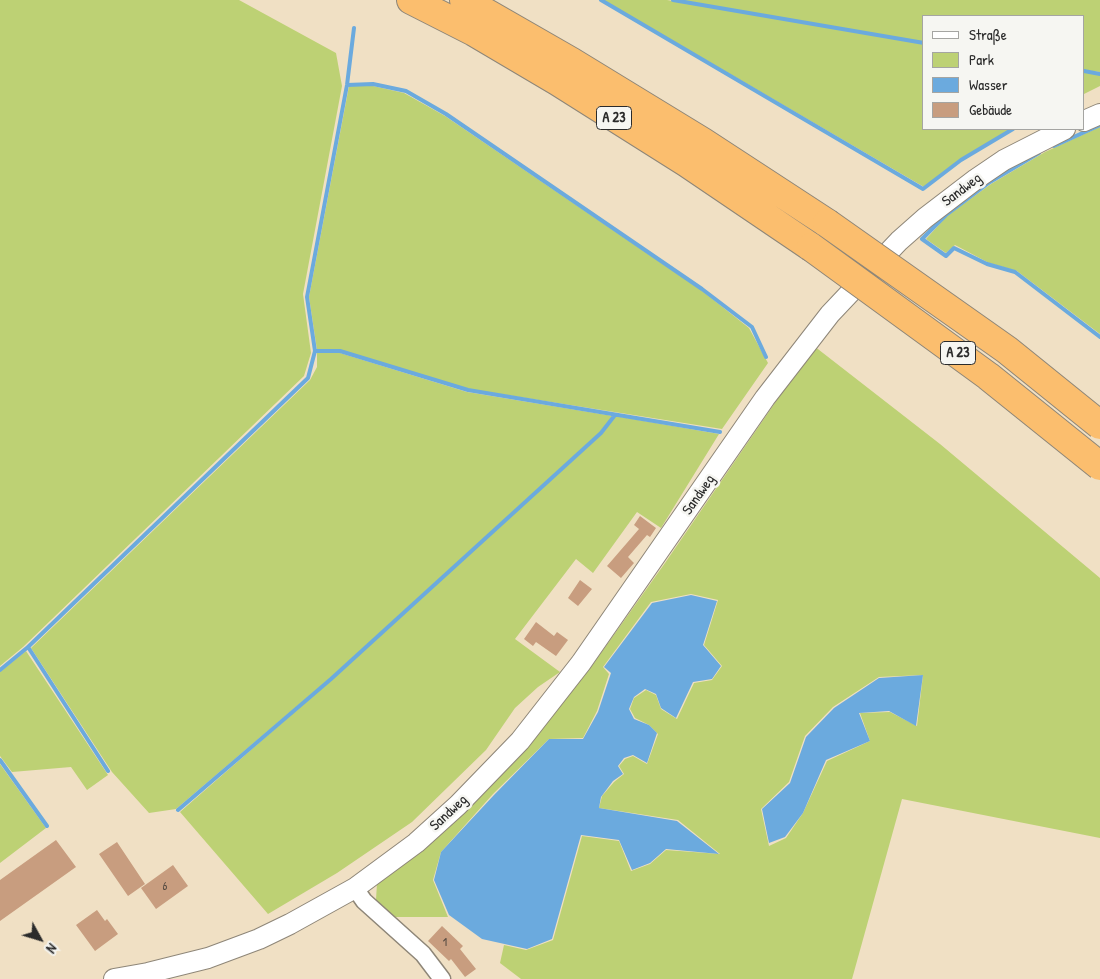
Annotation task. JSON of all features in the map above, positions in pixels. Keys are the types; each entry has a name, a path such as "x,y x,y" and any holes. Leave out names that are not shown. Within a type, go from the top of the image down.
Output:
{"highway":[{"name":"A 23","path":"411,0 474,32 565,86 687,163 811,247 988,376 1100,466"},
{"name":"A 23","path":"464,0 572,62 695,137 827,223 1007,350 1100,425"}],"street":[{"path":"1085,120 1100,114"},
{"name":"Sandweg","path":"114,979 148,973 208,958 259,939 290,924 355,888 416,843 451,812 520,742 581,663 766,398 830,314 899,241 924,218 983,174 1045,138 1064,130"},
{"path":"355,888 364,901 423,954 442,979"}],"green space":[{"path":"0,0 239,0 336,53 342,86 303,294 311,353 304,376 23,647 0,666"},
{"path":"603,0 667,0 922,44 922,130 1009,130 961,159 924,187"},
{"path":"678,0 1100,0 1100,72 1085,70 1085,15 922,15 922,42"},
{"path":"1085,72 1100,74 1100,86 1085,94"},
{"path":"349,86 373,86 404,93 445,116 701,290 749,328 768,363 722,429 469,389 341,350 317,350 309,297"},
{"path":"1100,127 1100,334 1017,271 989,263 955,245 946,253 926,239 947,216 991,184 1045,152"},
{"path":"814,346 940,444 1100,578 1100,838 902,799 852,979 521,979 500,963 504,945 526,950 553,940 582,836 619,841 631,871 650,864 666,850 720,854 678,820 599,808 602,796 624,774 619,766 625,759 633,756 647,764 658,734 649,725 635,718 630,709 634,698 646,690 656,695 661,709 677,719 694,683 712,680 722,666 704,645 718,600 691,594 651,602 603,667 609,674 597,711 583,738 549,739 493,794 441,852 433,880 448,917 394,917 376,900 377,883 446,829 523,753 591,667","holes":["923,675 917,726 890,712 860,713 870,741 827,761 803,813 786,838 769,846 761,809 789,782 805,736 833,707 879,677"]},
{"path":"317,353 340,353 467,392 613,416 600,432 330,678 176,809 149,813 112,772 31,648 310,380 317,367"},
{"path":"615,416 719,434 661,528 637,512 593,573 576,559 515,639 560,672 538,687 515,708 486,750 412,822 337,873 268,914 180,812 331,680 602,434"},
{"path":"26,651 108,775 87,790 71,767 12,772 0,756 0,672"},
{"path":"0,764 46,828 0,863"}],"water":[{"path":"691,595 717,601 703,645 721,666 712,679 693,682 676,718 661,708 656,694 645,689 634,697 629,709 634,719 649,725 657,733 647,763 633,755 624,758 618,766 623,774 613,781 601,797 599,808 677,821 719,854 666,849 650,863 632,870 619,840 581,835 552,939 527,949 482,939 449,915 434,880 441,852 549,739 583,739 598,712 611,673 604,667 652,603"},
{"path":"923,675 916,726 889,711 859,713 870,741 826,760 803,813 785,837 769,843 762,809 790,783 806,737 834,708 879,678"}],"building":[{"path":"640,516 656,528 650,537 647,535 628,557 634,563 621,578 607,566 639,529 634,525"},
{"path":"580,580 592,589 578,606 568,598"},
{"path":"536,622 554,636 557,632 568,640 556,656 536,642 533,646 524,639"},
{"path":"56,840 76,867 0,921 0,880"},
{"path":"117,842 145,884 128,896 99,854"},
{"path":"173,865 188,886 156,909 141,888"},
{"path":"97,910 105,921 107,919 118,934 95,951 76,925"},
{"path":"442,926 463,946 460,949 476,969 465,977 451,959 449,961 428,941"}],"waterway":[{"path":"601,0 923,189 961,160 1011,130"},
{"path":"673,0 922,43"},
{"path":"108,771 28,647 308,378 315,351 307,297 347,85 354,28"},
{"path":"1085,71 1100,74"},
{"path":"347,85 373,84 406,91 446,114 702,289 752,327 766,357"},
{"path":"1054,146 1100,125"},
{"path":"1039,153 990,182 946,215 922,239 946,256 954,248 987,264 1015,272 1100,337"},
{"path":"315,351 340,351 468,390 720,432"},
{"path":"178,810 331,679 601,433 615,415"},
{"path":"0,670 28,647"},
{"path":"0,760 47,826"}]}
